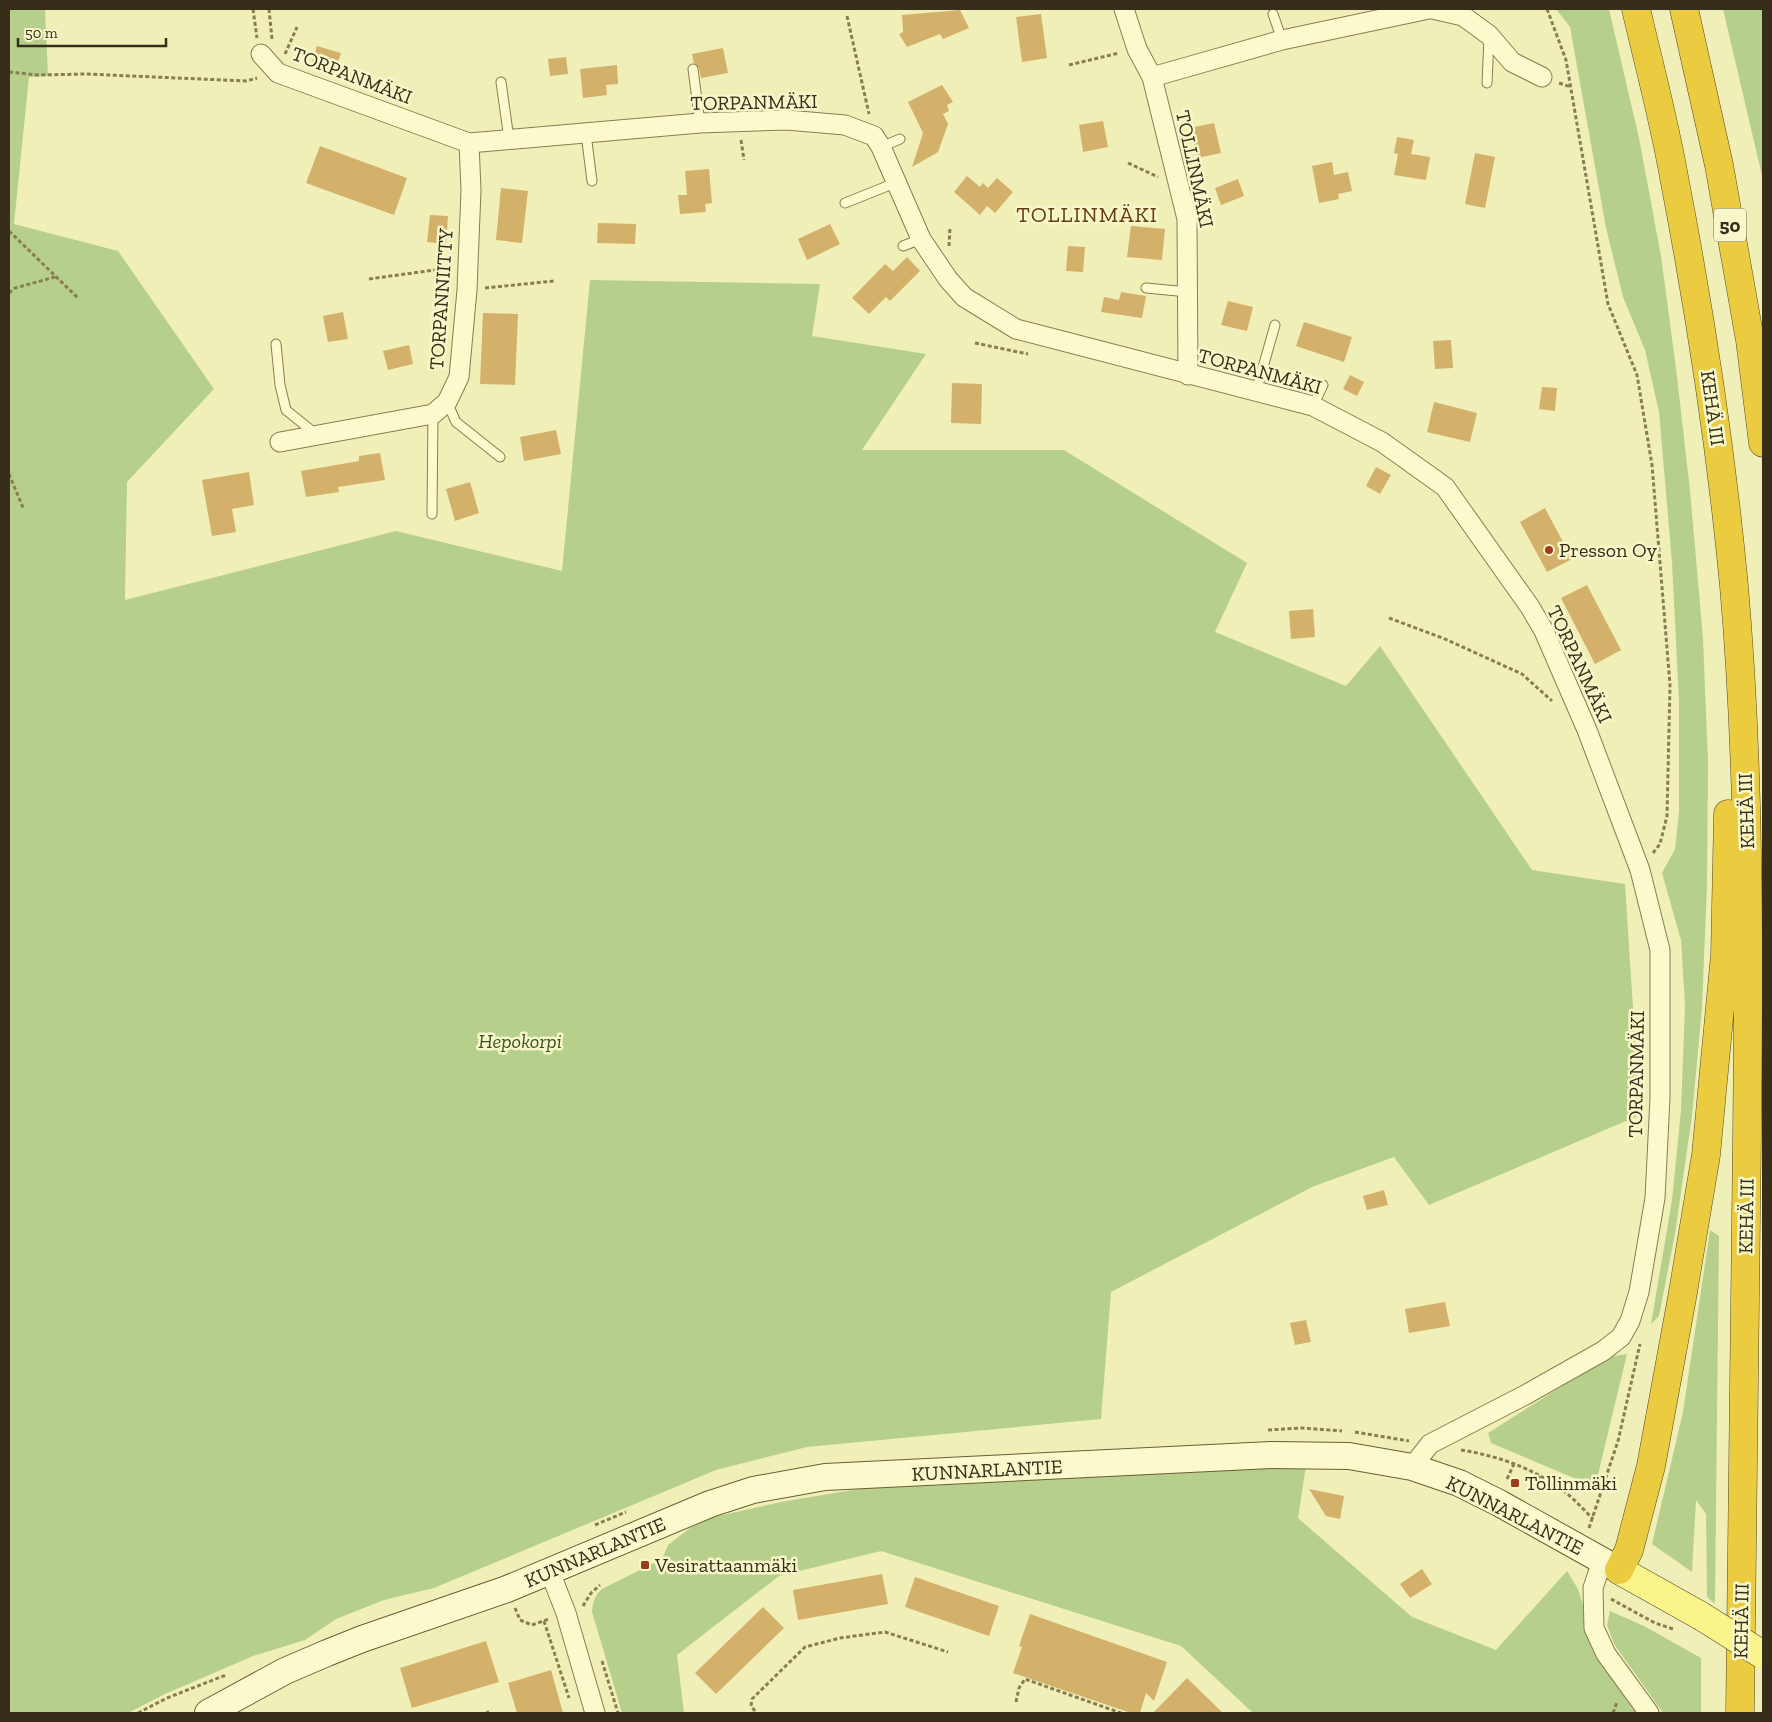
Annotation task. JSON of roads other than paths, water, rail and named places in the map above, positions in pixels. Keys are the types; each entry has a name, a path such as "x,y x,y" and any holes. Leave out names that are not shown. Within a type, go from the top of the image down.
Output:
{"highway":[{"name":"KEHÄ III","path":"1636,9 1674,173 1705,346 1731,559 1741,691 1746,797 1749,957 1740,1713"},
{"name":"50","path":"1684,9 1720,165 1750,340 1763,443"},
{"path":"1611,1565 1629,1550 1651,1466 1706,1155 1725,954 1729,788 1741,691"}],"main road":[{"name":"KUNNARLANTIE","path":"208,1713 285,1671 328,1653 550,1572 710,1504 753,1490 825,1477 1271,1455 1349,1456 1412,1467 1459,1483 1611,1565 1691,1624 1763,1655"}],"street":[{"name":"TOLLINMÄKI","path":"1124,9 1137,49 1152,77 1188,220 1188,375"},
{"path":"1152,77 1282,40 1402,11 1431,9 1463,16 1489,35 1512,62 1542,78"},
{"name":"TORPANMÄKI","path":"261,54 278,73 469,143 700,123 787,120 846,125 877,142 921,239 948,279 964,297 1016,329 1313,406 1382,442 1444,487 1544,631 1587,730 1640,870 1660,950 1660,1098 1655,1198 1639,1292 1630,1321 1622,1337 1603,1351 1526,1395 1430,1444 1412,1467"},
{"name":"TORPANNIITTY","path":"440,408 459,377 467,290 471,190 469,143"},
{"path":"280,442 440,408"},
{"path":"1611,1565 1593,1588 1594,1628 1606,1654 1649,1713"},
{"path":"550,1572 566,1613 595,1713"}],"lane":[{"path":"1273,14 1282,40"},
{"path":"1487,84 1489,35"},
{"path":"693,69 700,123"},
{"path":"501,82 509,139"},
{"path":"586,134 592,181"},
{"path":"877,142 900,139"},
{"path":"845,203 896,183"},
{"path":"903,246 921,239"},
{"path":"1146,288 1188,292"},
{"path":"1256,392 1275,325"},
{"path":"276,344 280,385 286,410 317,435"},
{"path":"1313,406 1322,386"},
{"path":"440,408 500,457"},
{"path":"432,514 440,408"}],"place":[{"name":"Presson Oy","path":"1549,550"},
{"name":"Tollinmäki","path":"1515,1483"},
{"name":"Vesirattaanmäki","path":"645,1565"}],"district":[{"name":"TOLLINMÄKI","path":"1087,214"}],"park label":[{"name":"Hepokorpi","path":"520,1041"}]}
